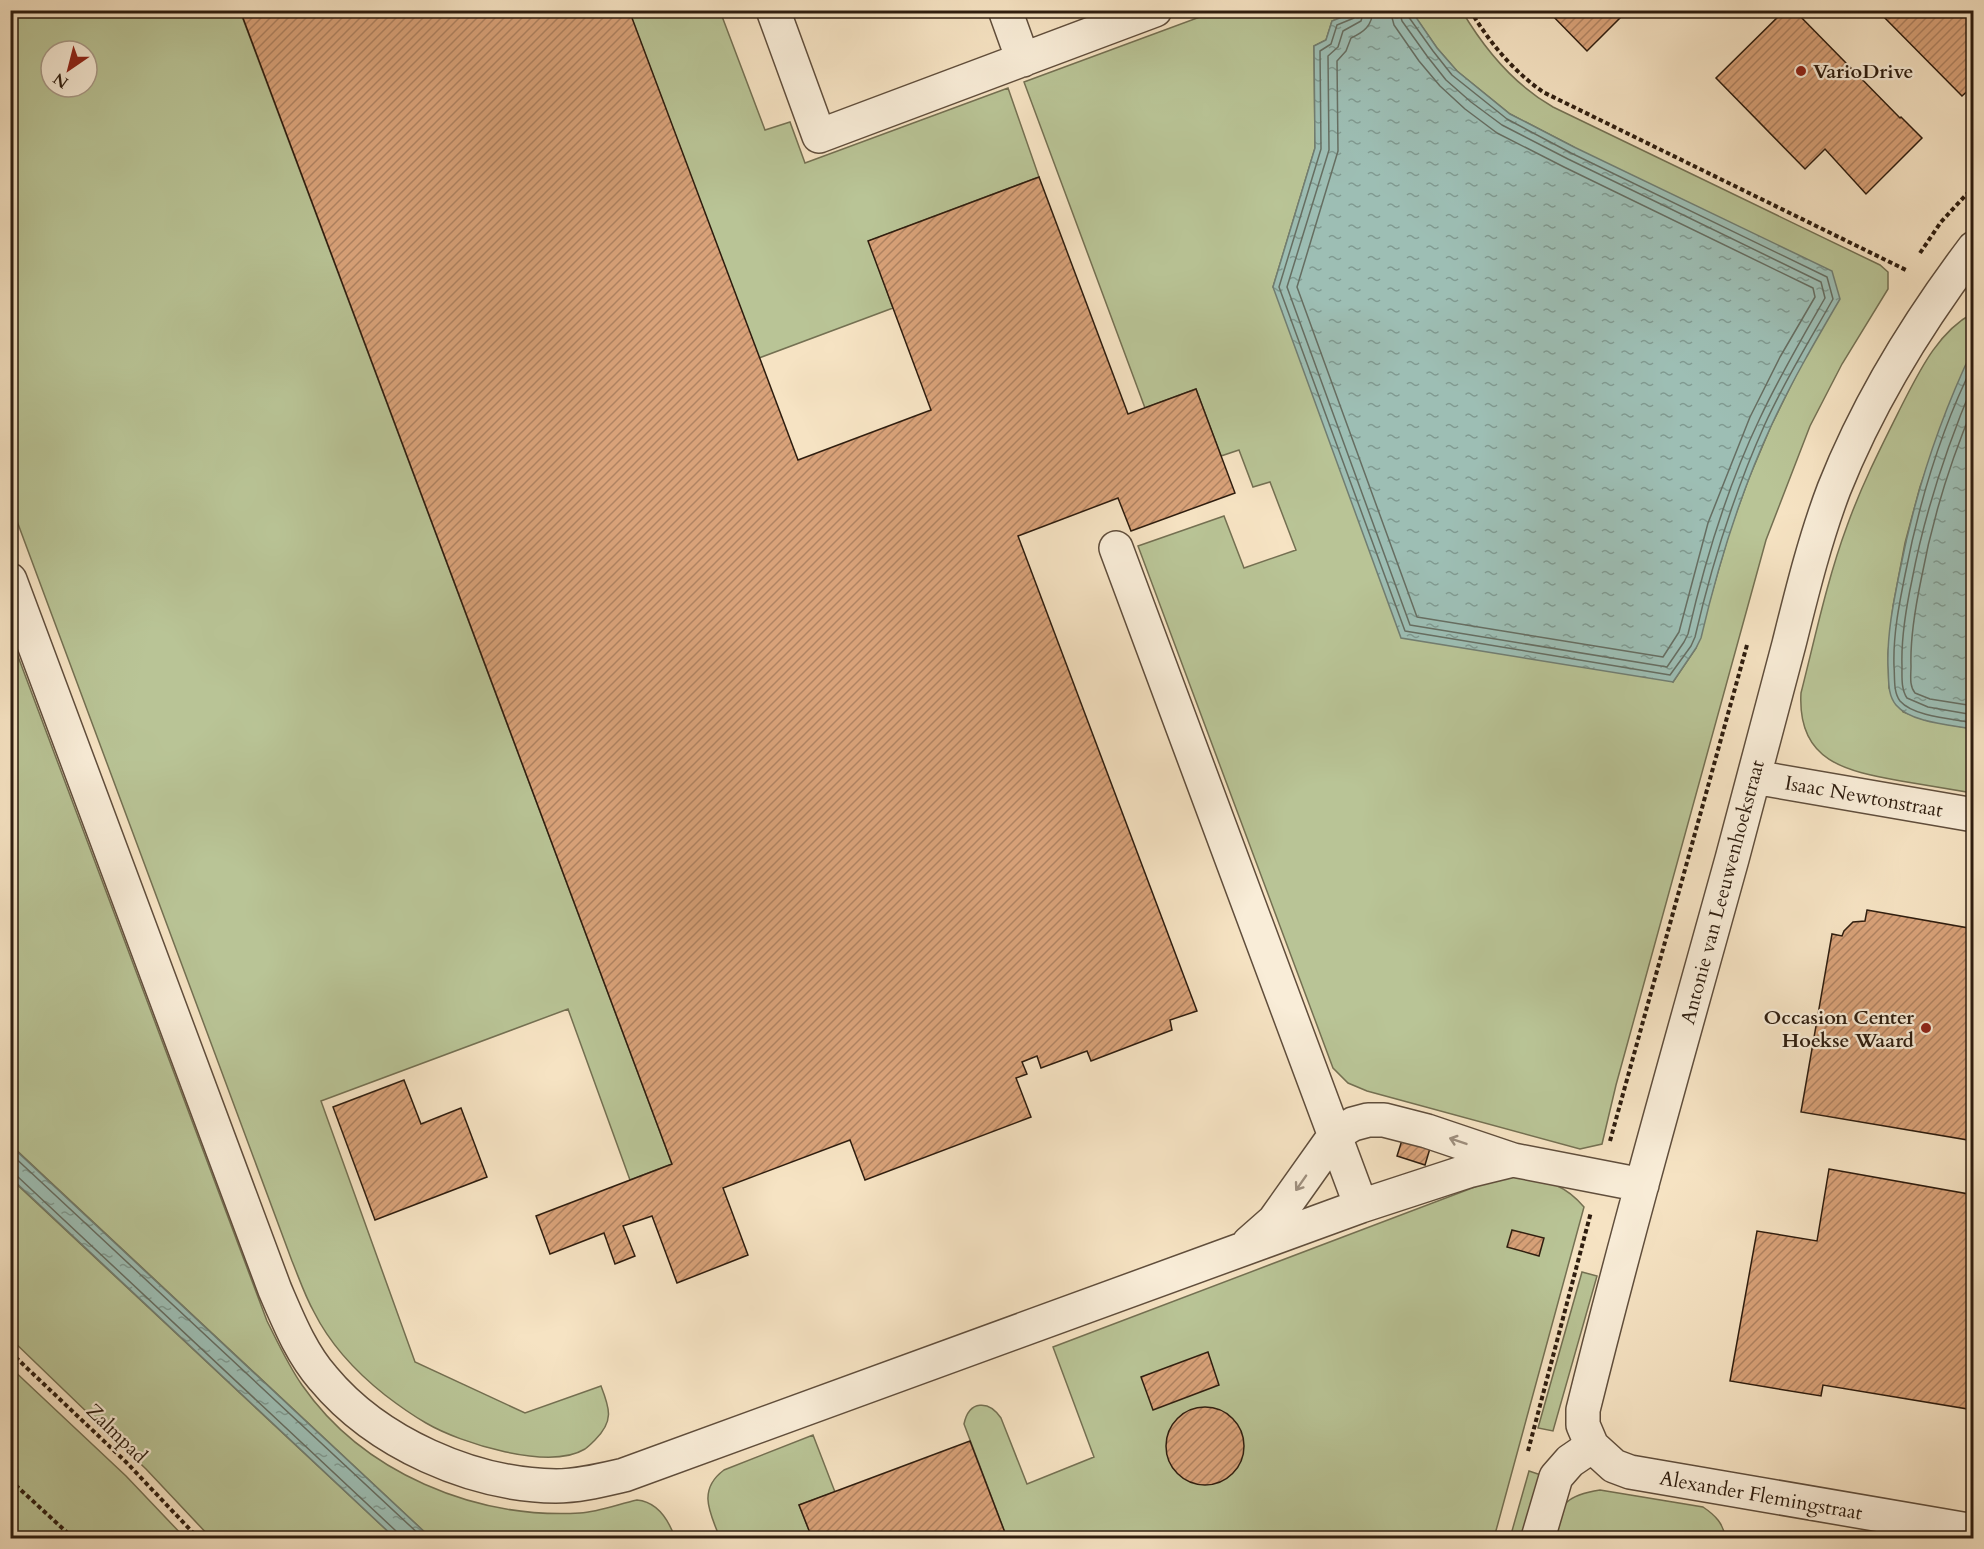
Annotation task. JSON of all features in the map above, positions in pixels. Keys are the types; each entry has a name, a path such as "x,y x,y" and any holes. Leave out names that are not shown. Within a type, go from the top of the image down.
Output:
{"street":[{"path":"772,10 819,136 1155,10"},
{"path":"1005,10 1023,60"},
{"name":"Antonie van Leeuwenhoekstraat","path":"1592,1446 1582,1425 1583,1410 1808,570 1834,490 1871,410 1941,293 1972,255"},
{"path":"1116,548 1361,1206"},
{"path":"10,580 271,1279 293,1330 321,1377 339,1397 391,1437 453,1465 485,1477 525,1485 588,1484 624,1475 1361,1206 1468,1171 1513,1160"},
{"name":"Isaac Newtonstraat","path":"1754,777 1974,815"},
{"path":"1232,1253 1260,1234 1274,1221 1335,1136 1353,1124 1368,1120 1384,1120 1427,1131 1513,1160 1642,1185"},
{"path":"1538,1539 1556,1477 1570,1461 1592,1446"},
{"name":"Alexander Flemingstraat","path":"1592,1446 1614,1466 1630,1472 1974,1531"}],"path":[{"path":"1470,10 1504,59 1516,72 1543,92 1908,271"},
{"name":"Zalmpad","path":"10,1352 126,1462 198,1539"},
{"path":"10,1480 73,1539"}],"green space":[{"path":"11,11 240,11 672,1164 630,1180 568,1009 321,1101 415,1362 525,1413 601,1386 607,1401 608,1421 601,1433 585,1449 569,1455 528,1456 482,1446 441,1431 390,1399 354,1367 320,1324 292,1261 11,505"},
{"path":"629,11 720,11 765,130 790,122 805,163 1008,88 1039,177 869,241 893,308 759,358"},
{"path":"1216,11 1357,11 1332,21 1326,40 1314,46 1315,148 1273,287 1673,682 1696,648 1730,530 1749,478 1800,367 1574,147 1510,114 1457,71 1437,48 1411,11 1462,11 1480,39 1501,65 1525,88 1553,107 1880,265 1888,272 1888,289 1842,364 1810,426 1766,540 1616,1085 1602,1144 1580,1149 1367,1091 1348,1083 1333,1068 1138,546 1224,516 1244,568 1296,550 1270,482 1253,487 1239,450 1221,456 1196,389 1145,408 1024,82"},
{"path":"1973,313 1973,349 1944,419 1920,487 1905,543 1893,606 1888,654 1889,688 1903,712 1925,720 1973,729 1973,793 1862,773 1829,759 1816,749 1807,734 1802,716 1801,693 1833,567 1866,480 1909,392 1931,353 1950,330"},
{"path":"10,635 267,1321 302,1385 327,1416 356,1443 389,1466 424,1484 462,1498 501,1508 540,1513 580,1513 637,1500 651,1504 662,1513 675,1538 431,1538 11,1145"},
{"path":"1509,1174 1550,1183 1567,1191 1584,1207 1494,1538 1007,1538 964,1424 970,1410 980,1405 996,1412 1001,1418 1027,1484 1094,1457 1053,1347"},
{"path":"10,1178 395,1538 211,1538 146,1469 11,1339"},
{"path":"1582,1272 1597,1276 1553,1431 1538,1428"},
{"path":"10,1367 126,1476 185,1538 11,1538"},
{"path":"813,1435 835,1492 799,1505 812,1538 720,1538 708,1502 708,1494 716,1478 724,1470"},
{"path":"1529,1471 1541,1475 1524,1538 1510,1538"},
{"path":"1600,1490 1703,1507 1718,1520 1725,1538 1684,1533 1679,1538 1551,1538 1565,1504 1578,1495"}],"water":[{"path":"1411,10 1437,48 1457,71 1510,114 1832,271 1840,299 1788,392 1760,450 1731,530 1701,638 1673,682 1401,638 1273,287 1315,148 1314,46 1326,40 1332,21 1357,11"},
{"path":"1973,349 1973,729 1911,716 1896,705 1890,691 1888,643 1905,546 1920,488 1949,403"},
{"path":"10,1145 431,1538 395,1538 11,1178"}],"building":[{"path":"240,10 629,10 798,460 931,410 868,241 1039,177 1128,414 1196,389 1235,493 1131,531 1118,498 1018,536 1197,1011 1170,1020 1172,1030 1091,1061 1087,1051 1041,1068 1037,1056 1022,1062 1027,1074 1016,1078 1031,1117 865,1180 850,1140 723,1188 748,1255 677,1283 652,1216 623,1226 635,1256 615,1264 604,1233 550,1254 536,1216 672,1164"},
{"path":"1547,10 1628,10 1587,51"},
{"path":"1785,10 1794,10 1922,138 1866,194 1825,149 1805,169 1716,78"},
{"path":"1877,10 1974,10 1974,85 1962,96"},
{"path":"1867,910 1974,929 1974,1141 1801,1112 1832,934 1842,936 1853,922 1865,921"},
{"path":"404,1080 421,1124 461,1108 487,1177 375,1220 333,1107"},
{"path":"1403,1137 1431,1145 1425,1165 1397,1156"},
{"path":"1829,1169 1974,1195 1974,1410 1823,1385 1821,1396 1730,1381 1757,1231 1817,1241"},
{"path":"1512,1230 1544,1238 1539,1256 1507,1247"},
{"path":"1208,1352 1219,1385 1153,1410 1141,1377"},
{"path":"1197,1407 1213,1407 1227,1413 1238,1424 1244,1438 1244,1454 1238,1468 1227,1479 1213,1485 1197,1485 1183,1479 1172,1468 1166,1454 1166,1438 1172,1424 1183,1413"},
{"path":"970,1441 1007,1538 812,1538 799,1505"}],"place":[{"name":"VarioDrive","path":"1801,71"},
{"name":"Occasion Center Hoekse Waard","path":"1926,1028"}]}
